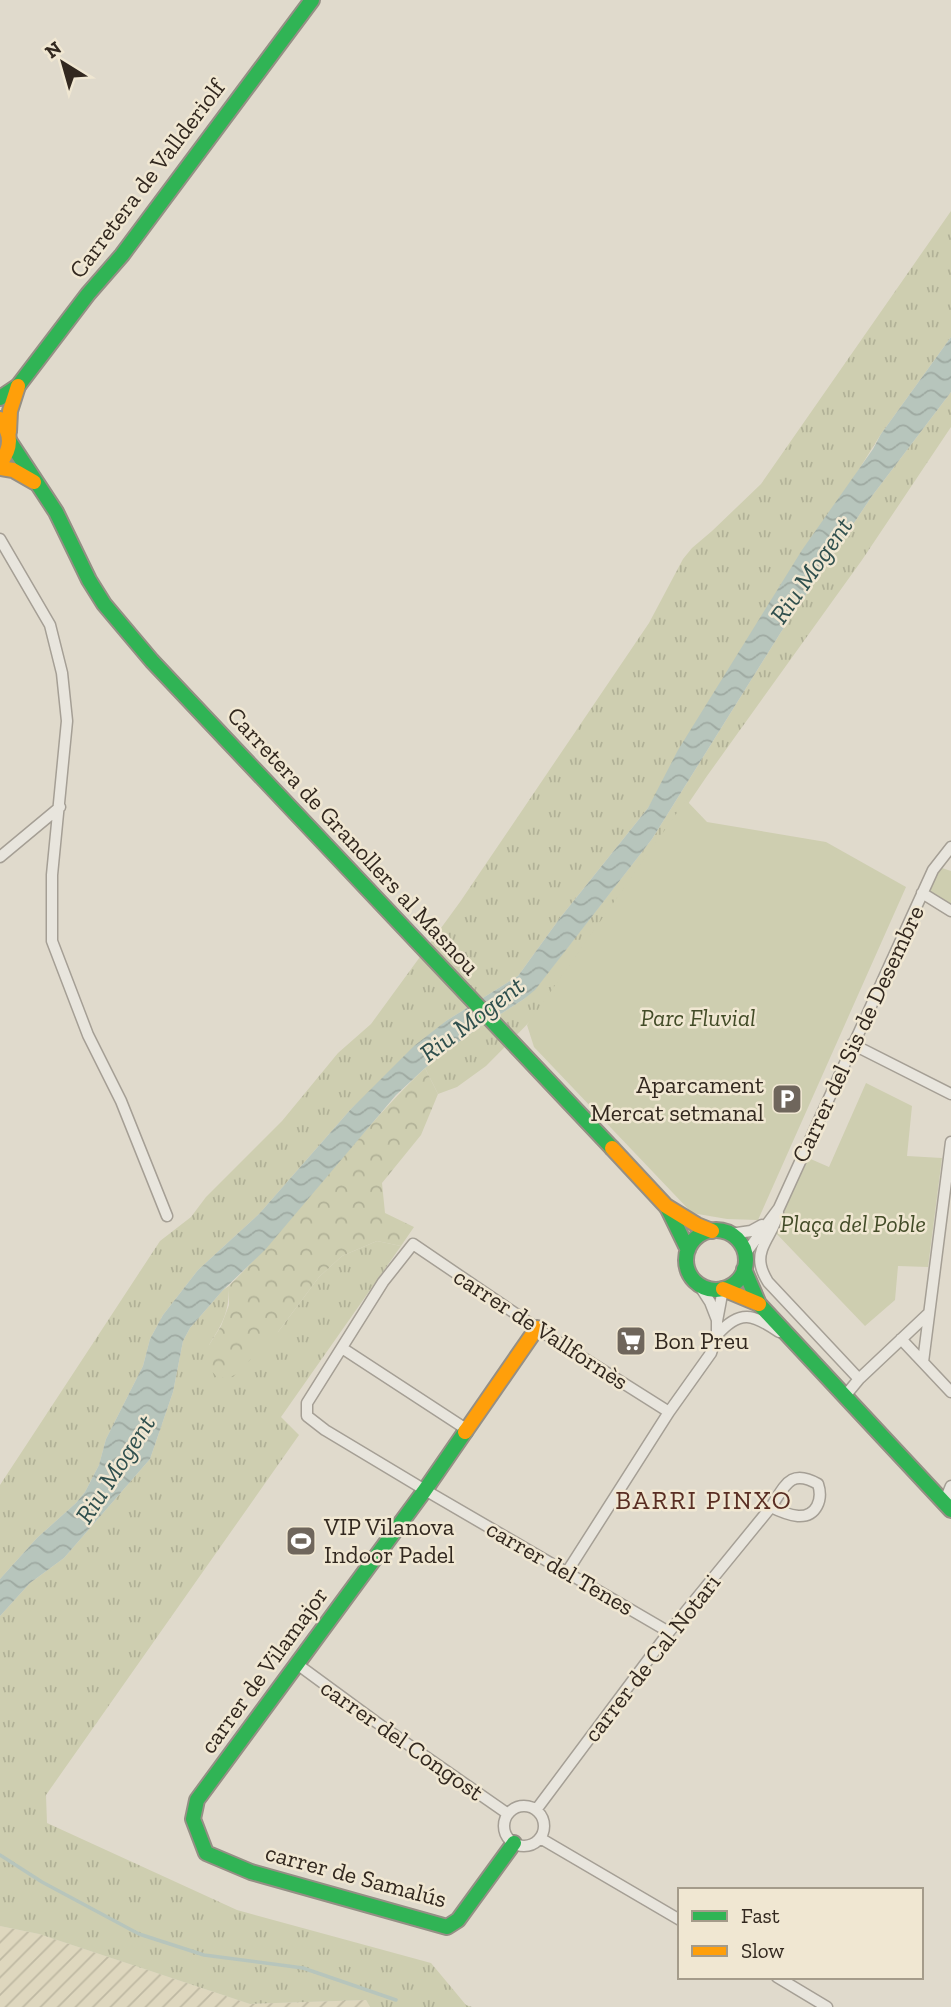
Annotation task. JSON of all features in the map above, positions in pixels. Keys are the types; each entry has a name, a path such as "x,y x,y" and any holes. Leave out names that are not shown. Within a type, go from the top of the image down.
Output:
{"main road":[{"name":"Carretera de Vallderiolf","path":"0,398 18,386 121,255 312,0"},
{"name":"Carretera de Vallderiolf","path":"0,466 9,450 10,411 18,386"},
{"name":"Carretera de Granollers al Masnou","path":"0,419 56,512 89,580 104,604 152,661 666,1206 712,1231"},
{"name":"Carretera de Granollers al Masnou","path":"0,466 13,470 38,485"},
{"name":"Carretera de Granollers al Masnou","path":"666,1206 688,1250"},
{"path":"745,1261 737,1282 723,1289 713,1290 699,1285 692,1278 686,1259 688,1250 697,1237 712,1231 730,1234 741,1244 759,1304 948,1507"},
{"path":"723,1289 759,1304"},
{"name":"carrer de Vilamajor","path":"197,1800 425,1490 537,1328"},
{"name":"carrer de Samalús","path":"197,1800 193,1819 206,1853 251,1872 447,1927 458,1920 514,1843"}],"street":[{"path":"0,539 50,625 62,673 67,721 52,875 52,941 88,1035 121,1101 167,1216"},
{"path":"0,857 60,807"},
{"name":"Carrer del Sis de Desembre","path":"745,1261 766,1223 779,1208 922,893 933,870 951,847"},
{"path":"922,893 951,911"},
{"path":"852,1044 951,1094"},
{"path":"923,1362 951,1142"},
{"path":"779,1208 777,1219 761,1249 760,1264 768,1282 859,1379"},
{"path":"730,1234 751,1231 766,1223"},
{"name":"carrer de Vallfornès","path":"342,1348 383,1282 413,1244 537,1328 669,1412"},
{"path":"699,1285 710,1302 717,1321"},
{"path":"718,1335 717,1321 723,1289"},
{"path":"845,1396 859,1379 929,1312"},
{"path":"567,1572 669,1412 711,1353 718,1335 729,1322 746,1316 755,1318 793,1342"},
{"path":"901,1339 951,1392"},
{"path":"342,1348 466,1429"},
{"name":"carrer del Tenes","path":"342,1348 307,1403 307,1416 425,1490 670,1632"},
{"name":"carrer de Cal Notari","path":"536,1810 670,1632 771,1507 788,1481 797,1476 818,1484 820,1503 812,1512 803,1516 771,1507"},
{"path":"948,1507 951,1486"},
{"name":"carrer del Congost","path":"297,1664 508,1814"},
{"path":"521,1806 536,1810 544,1820 540,1838 523,1846 514,1843 506,1833 505,1820 508,1814 521,1806"},
{"path":"540,1838 678,1919"},
{"path":"780,1979 827,2007"}],"shaded area":[{"path":"0,1926 39,1934 250,2004 366,2000 370,2007 0,2007"}],"green space":[{"path":"951,211 951,337 881,434 648,808 560,918 518,976 446,1021 351,1109 259,1214 198,1270 163,1315 150,1339 143,1366 106,1439 99,1465 85,1492 37,1538 0,1579 0,1485 160,1241 191,1217 206,1197 282,1121 338,1053 371,1024 460,902 649,623 683,559 761,484"},
{"path":"951,392 951,427 862,560 707,776 562,989 486,1066 457,1087 438,1094 425,1068 468,1035 524,999 539,984 652,839 781,632 872,496"},
{"name":"Parc Fluvial","path":"686,800 707,822 826,842 906,887 758,1220 727,1219 692,1213 534,1047 527,1025"},
{"path":"942,868 951,871 951,911 922,893"},
{"path":"425,1068 438,1094 421,1135 382,1183 385,1213 414,1227 401,1246 377,1241 342,1256 319,1277 278,1332 233,1377 218,1378 206,1365 209,1345 221,1326 229,1305 229,1286 374,1121"},
{"name":"Plaça del Poble","path":"866,1083 912,1106 907,1156 942,1158 928,1267 898,1266 895,1300 865,1326 773,1230 806,1157 829,1167"},
{"path":"377,1241 401,1246 281,1417 299,1435 46,1795 47,1823 237,1910 431,1963 466,2005 472,2007 370,2007 366,2000 250,2004 39,1934 0,1926 0,1616 30,1583 64,1558 150,1459 173,1392 183,1341 190,1328 223,1290 229,1286 226,1310 209,1345 278,1332 319,1277 342,1256"}],"water":[{"name":"Riu Mogent","path":"951,337 951,392 872,496 781,632 652,839 535,990 468,1035 425,1068 396,1095 265,1250 223,1290 190,1328 183,1341 173,1392 150,1459 64,1558 30,1583 0,1616 0,1579 37,1538 85,1492 99,1465 106,1439 143,1366 150,1339 163,1315 198,1270 259,1214 351,1109 414,1046 446,1021 518,976 560,918 648,808 678,750 802,550"}],"waterway":[{"path":"0,1855 42,1882 139,1934 204,1955 303,1968 396,2000"}],"traffic: fast":[{"path":"0,398 18,386 88,294 122,255 312,0"},
{"path":"10,442 56,512 89,580 104,604 152,661 612,1148"},
{"path":"667,1207 688,1250"},
{"path":"716,1230 733,1235 741,1243 746,1260 741,1277 733,1285 716,1290 699,1285 691,1277 686,1260 691,1243 699,1235 716,1230"},
{"path":"744,1269 759,1304 951,1510"},
{"path":"465,1432 197,1800 193,1819 206,1853 251,1872 447,1927 458,1920 514,1843"}],"traffic: slow":[{"path":"9,432 10,411 18,386"},
{"path":"0,419 7,430 9,441 7,452 0,463"},
{"path":"0,468 13,470 34,482"},
{"path":"612,1148 666,1206 712,1231"},
{"path":"723,1289 759,1304"},
{"path":"465,1432 537,1328"}],"place":[{"name":"Aparcament Mercat setmanal","path":"787,1099"},
{"name":"Bon Preu","path":"631,1341"},
{"name":"VIP Vilanova Indoor Padel","path":"301,1541"}],"district":[{"name":"BARRI PINXO","path":"704,1500"}]}
